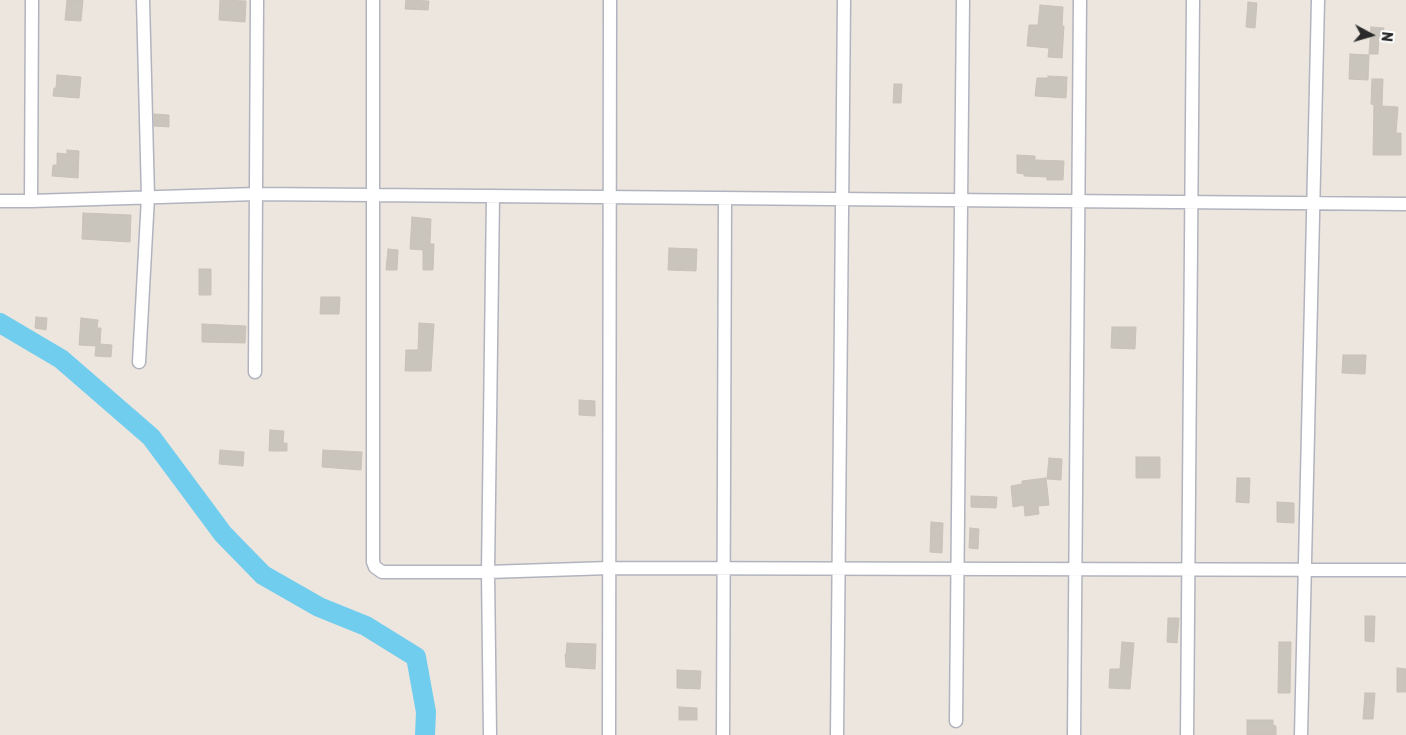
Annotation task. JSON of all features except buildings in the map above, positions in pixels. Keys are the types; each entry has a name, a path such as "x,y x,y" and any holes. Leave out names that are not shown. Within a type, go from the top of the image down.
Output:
{"street":[{"path":"31,201 32,0"},
{"path":"139,362 148,197 144,0"},
{"path":"255,372 257,0"},
{"path":"373,0 373,562 375,568 382,572 488,572 609,568 1406,570"},
{"path":"609,735 610,0"},
{"path":"837,735 844,0"},
{"path":"956,721 963,0"},
{"path":"1074,735 1080,202 1080,0"},
{"path":"1186,735 1194,0"},
{"path":"1301,735 1318,0"},
{"path":"0,201 256,194 1406,204"},
{"path":"490,735 488,572 493,196"},
{"path":"723,735 725,198"}],"waterway":[{"path":"0,323 61,359 151,437 223,534 263,575 319,607 366,626 416,657 426,712 425,735"}]}
